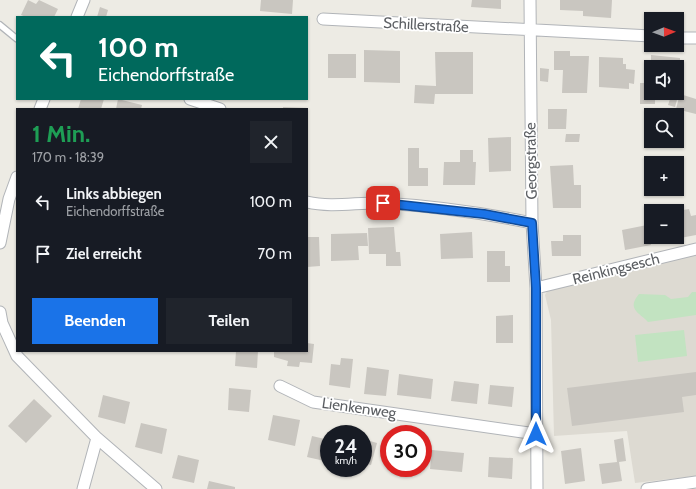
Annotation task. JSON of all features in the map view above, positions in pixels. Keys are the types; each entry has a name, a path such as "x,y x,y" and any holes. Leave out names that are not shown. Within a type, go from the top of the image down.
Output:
{"street":[{"path":"77,16 84,0"},
{"name":"Georgstraße","path":"530,0 529,31 532,223 536,288 537,489"},
{"name":"Schillerstraße","path":"323,19 529,31"},
{"path":"529,31 644,36"},
{"path":"684,38 696,38"},
{"path":"193,100 217,108"},
{"path":"0,243 9,199 16,180"},
{"path":"308,202 321,205 383,203 484,214 532,223"},
{"name":"Reinkingsesch","path":"536,288 696,249"},
{"path":"1,319 17,356 97,438 156,489"},
{"name":"Lienkenweg","path":"280,386 313,402 536,434"},
{"path":"83,489 97,438"},
{"path":"647,489 696,482"}],"lane":[{"path":"0,25 16,38"}],"shaded area":[{"path":"696,254 696,476 635,483 627,431 554,436 551,320 545,295 550,286"}],"green space":[{"path":"692,292 696,292 696,315 648,322 634,307 635,299 639,294 665,295 671,299 688,297"},
{"path":"684,330 687,356 638,362 635,335"}],"building":[{"path":"28,0 36,4 39,0 58,9 54,16 21,15"},
{"path":"261,0 293,0 292,14 260,11"},
{"path":"472,0 501,0 501,9 471,7"},
{"path":"560,0 612,0 611,18 583,16 583,11 560,10"},
{"path":"100,7 108,10 106,16 97,16"},
{"path":"364,50 400,51 400,83 364,82"},
{"path":"554,51 570,51 570,56 589,56 587,93 562,93 563,70 554,70"},
{"path":"435,52 473,52 473,94 435,94 434,104 414,103 415,85 436,86"},
{"path":"328,54 356,54 356,78 328,78"},
{"path":"651,55 680,58 680,60 651,60"},
{"path":"599,57 623,58 623,64 626,64 626,69 635,70 634,84 629,83 629,89 599,87"},
{"path":"540,68 549,69 548,82 540,81"},
{"path":"640,83 644,83 644,100 655,100 655,104 640,104"},
{"path":"684,95 696,99 696,114 684,111 684,108 676,108 678,100 684,100"},
{"path":"81,100 104,100 101,108 78,108"},
{"path":"118,100 142,105 141,108 116,108"},
{"path":"670,100 677,100 675,107 668,105"},
{"path":"283,107 307,108 283,108"},
{"path":"548,109 567,109 566,129 548,129"},
{"path":"566,134 580,134 579,142 565,142"},
{"path":"511,137 511,171 489,172 488,138"},
{"path":"408,148 419,148 419,168 428,168 428,186 408,186"},
{"path":"460,150 473,150 473,162 476,162 475,185 443,185 444,162 460,162"},
{"path":"573,165 574,185 581,185 581,208 553,208 550,166"},
{"path":"689,209 691,216 696,215 696,235 684,237 684,210"},
{"path":"644,226 644,244 651,245 625,250 622,230"},
{"path":"394,227 396,252 400,252 401,266 386,266 386,254 369,254 368,228"},
{"path":"472,232 473,258 441,259 440,234"},
{"path":"367,233 368,246 358,246 359,260 331,261 331,234"},
{"path":"563,235 581,235 581,256 552,256 551,241 563,241"},
{"path":"308,237 319,237 320,266 308,267"},
{"path":"487,251 505,251 505,266 510,266 510,282 487,282"},
{"path":"513,315 513,343 496,343 496,316"},
{"path":"308,343 314,344 312,363 300,362 299,367 287,366 288,361 274,357 274,352 308,352"},
{"path":"236,352 258,352 257,368 235,366"},
{"path":"341,358 353,359 350,388 329,385 331,364 340,365"},
{"path":"367,367 389,370 386,396 364,394"},
{"path":"696,372 696,395 682,397 684,412 572,426 567,388"},
{"path":"399,374 433,379 431,399 397,395"},
{"path":"454,381 479,384 477,404 451,401"},
{"path":"490,385 514,387 512,407 488,404"},
{"path":"229,388 251,390 249,412 228,410"},
{"path":"103,395 130,402 125,424 98,417"},
{"path":"34,399 52,416 26,443 8,426"},
{"path":"273,415 300,420 295,446 268,440"},
{"path":"141,423 167,429 162,454 135,447"},
{"path":"312,436 320,438 320,460 307,457"},
{"path":"623,438 626,461 619,462 622,481 602,484 599,464 617,462 614,440"},
{"path":"372,442 377,443 372,461"},
{"path":"581,448 585,481 565,484 561,451"},
{"path":"432,450 464,453 462,472 432,469"},
{"path":"178,455 199,460 194,483 172,478"},
{"path":"489,457 513,458 512,479 488,477"},
{"path":"209,481 235,487 235,489 207,489"}],"route":[{"path":"383,203 484,214 532,223 536,288 536,434"}]}
